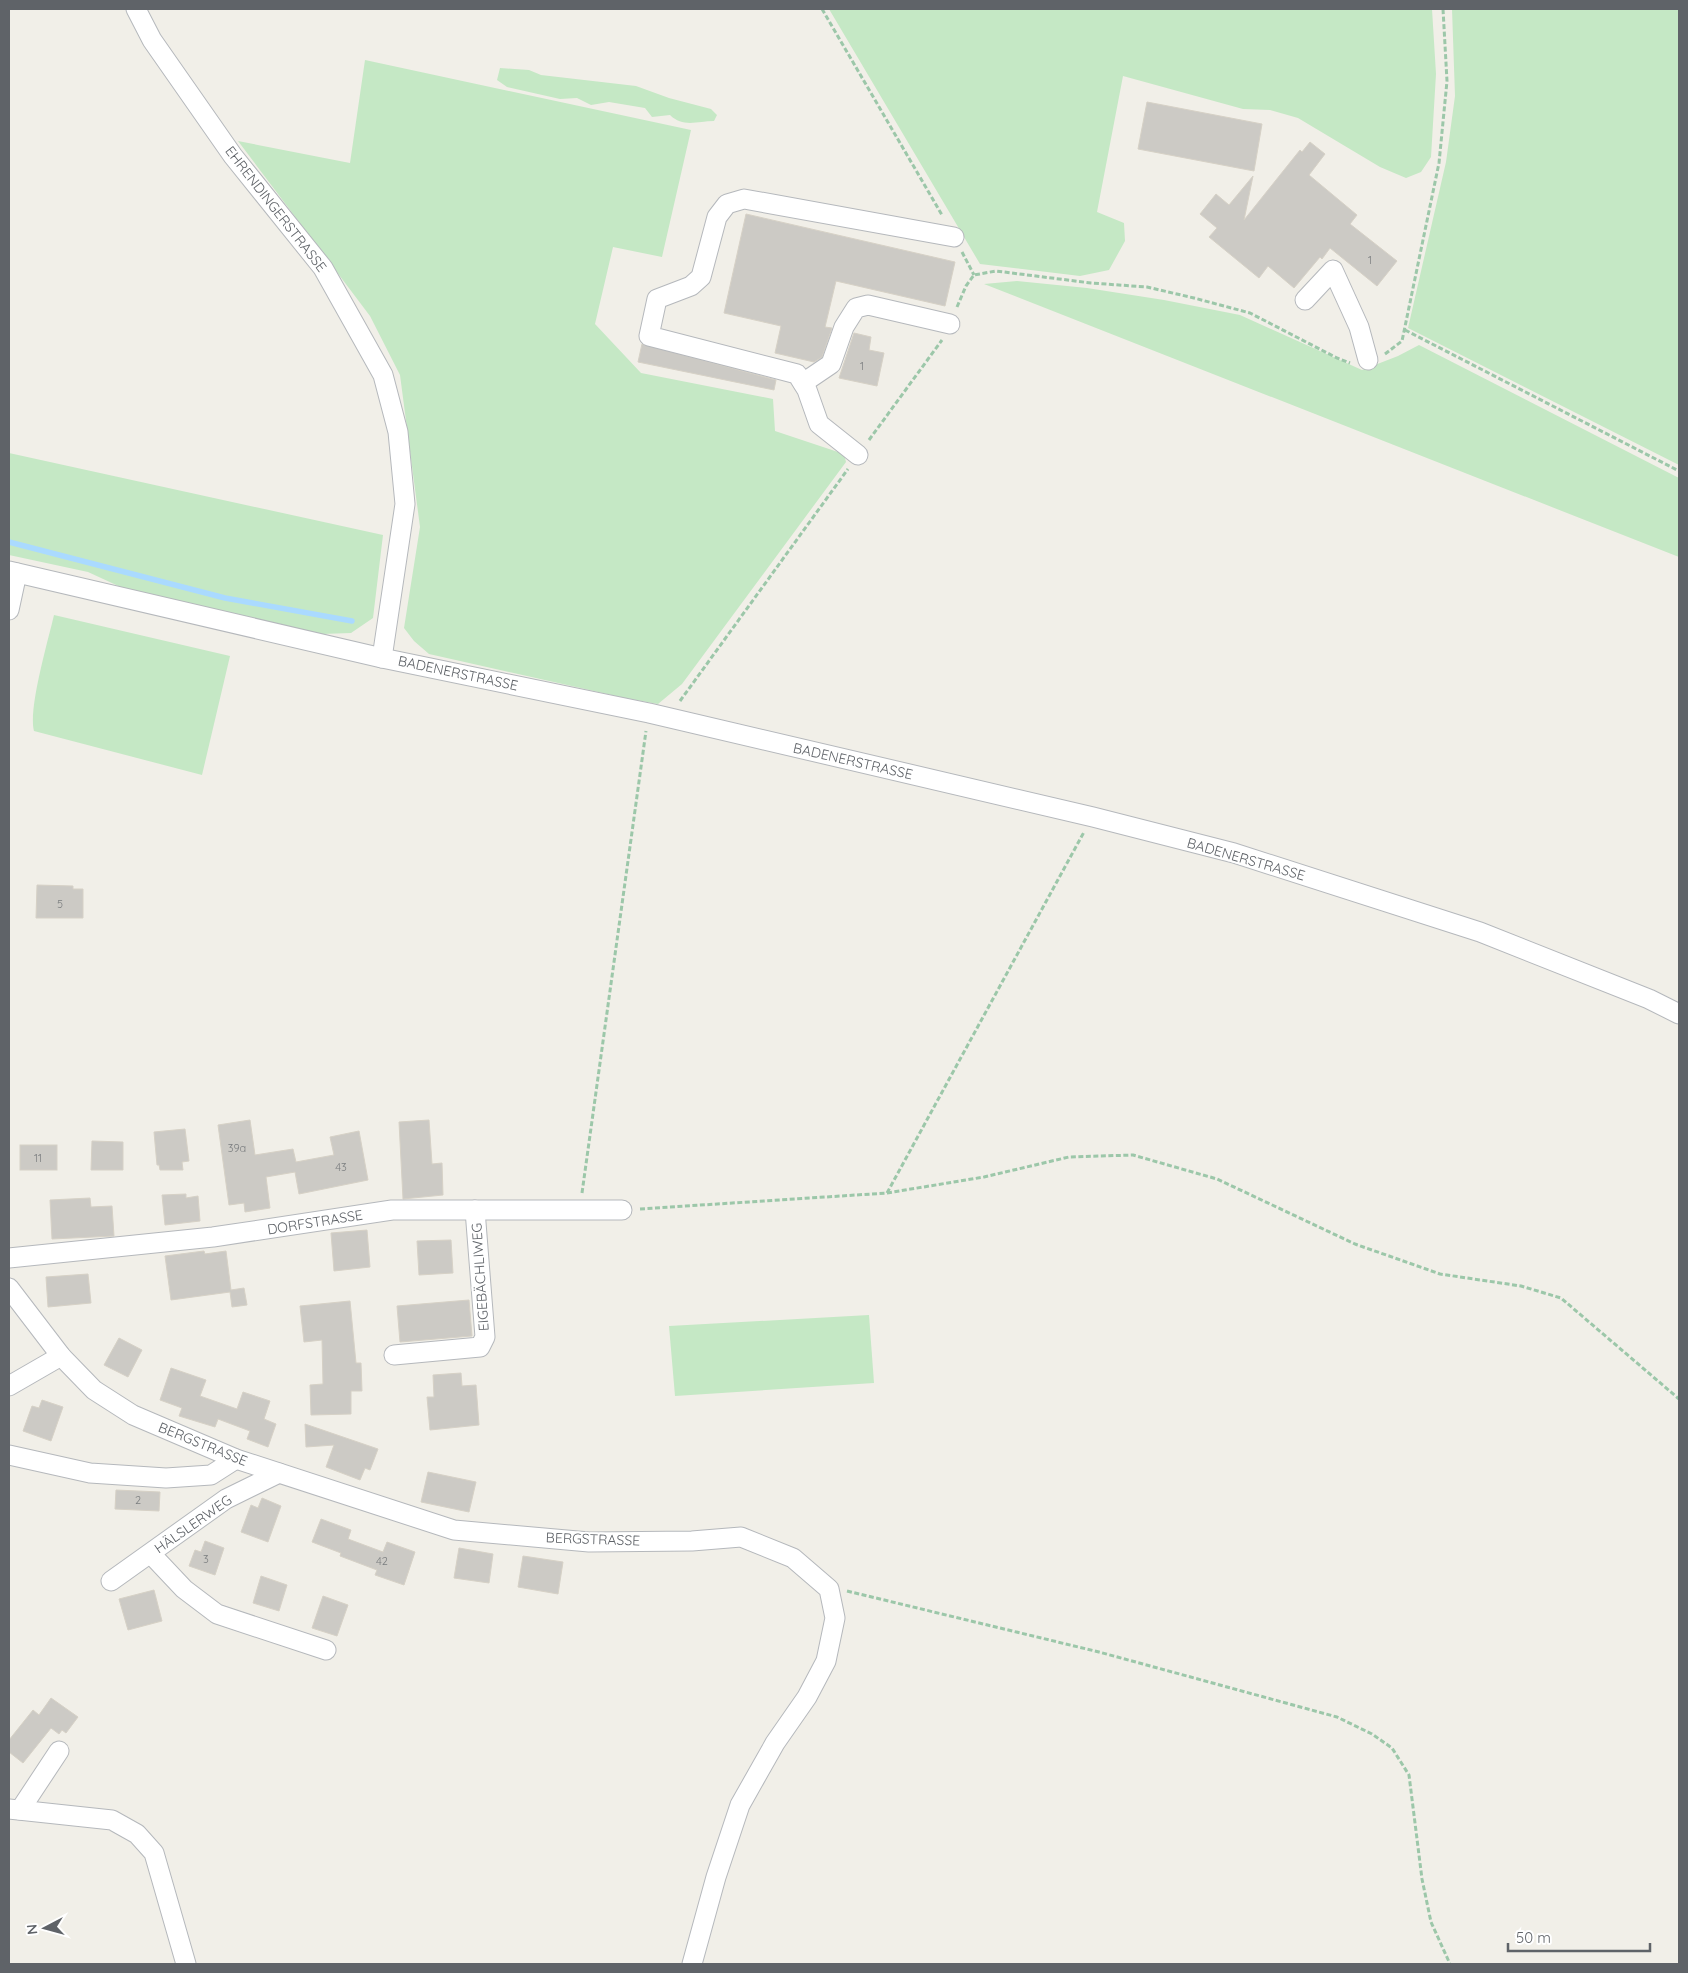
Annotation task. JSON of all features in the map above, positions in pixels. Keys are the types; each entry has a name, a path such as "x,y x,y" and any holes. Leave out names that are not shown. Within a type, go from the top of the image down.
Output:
{"street":[{"name":"EHRENDINGERSTRASSE","path":"136,9 152,40 233,156 323,268 383,375 398,432 404,504 382,658"},
{"path":"858,455 819,424 798,374 649,336 657,299 692,286 701,277 717,217 728,204 744,199 954,237"},
{"path":"1305,300 1334,270 1359,327 1368,360"},
{"path":"802,383 831,364 844,327 856,308 868,304 950,324"},
{"name":"BADENERSTRASSE","path":"13,572 382,658 649,713 1092,817 1234,853 1480,932 1649,999 1679,1014"},
{"path":"9,610 13,572"},
{"name":"DORFSTRASSE","path":"9,1258 213,1237 392,1210 622,1210"},
{"name":"EIGEBÄCHLIWEG","path":"394,1355 480,1347 485,1337 475,1210"},
{"name":"BERGSTRASSE","path":"9,1288 61,1356 94,1390 133,1415 236,1459 454,1530 589,1542 692,1541 741,1537 793,1558 829,1589"},
{"path":"9,1386 61,1356"},
{"path":"9,1455 90,1473 166,1478 211,1474 236,1459"},
{"name":"HÄLSLERWEG","path":"110,1581 151,1554 226,1499 279,1473"},
{"path":"151,1554 184,1588 217,1614 326,1650"},
{"path":"692,1964 716,1876 740,1805 775,1742 807,1697 826,1661 835,1618 829,1589"},
{"path":"14,1810 59,1751"},
{"path":"14,1810 112,1820 137,1834 154,1853 186,1964"}],"path":[{"path":"822,9 918,172 974,275"},
{"path":"668,718 858,455 940,346 966,286 974,275 996,271 1091,283 1147,287 1250,313 1337,358 1353,364 1383,355 1402,341 1439,163 1447,81 1443,9"},
{"path":"1405,330 1679,471"},
{"path":"580,1211 649,713"},
{"path":"887,1194 1092,817"},
{"path":"622,1210 887,1194 984,1177 1069,1157 1133,1155 1217,1180 1355,1244 1432,1271 1521,1286 1560,1298 1679,1399"},
{"path":"829,1589 860,1593 1098,1652 1337,1718 1372,1734 1392,1748 1409,1775 1422,1878 1429,1913 1431,1922 1450,1964"}],"green space":[{"path":"829,9 1432,9 1436,74 1431,157 1421,172 1406,178 1380,167 1298,118 1270,110 1243,109 1123,76 1097,212 1124,223 1125,241 1109,270 1080,276 980,264"},
{"path":"1452,9 1679,9 1679,465 1408,328 1446,162 1455,96"},
{"path":"365,60 691,130 662,257 613,247 595,324 641,373 773,399 775,431 844,454 846,462 682,684 658,704 429,654 414,641 404,628 420,527 400,375 370,316 238,141 350,163"},
{"path":"500,68 529,70 541,75 636,86 669,98 711,109 717,115 714,121 685,123 670,115 652,117 645,108 609,102 591,105 577,98 560,99 507,87 497,80"},
{"path":"1017,281 1087,288 1164,300 1240,315 1362,370 1398,356 1419,345 1679,478 1679,557 984,284"},
{"path":"9,453 383,535 373,618 351,633 322,634 127,590 88,572 9,555"},
{"path":"54,615 230,656 202,775 34,731 36,691"},
{"path":"869,1315 874,1383 675,1396 669,1326"}],"building":[{"path":"1147,102 1262,124 1254,171 1138,149"},
{"path":"1310,142 1325,154 1309,175 1357,215 1350,224 1397,261 1377,286 1330,248 1294,288 1268,266 1259,278 1209,237 1217,228 1200,214 1216,194 1229,205 1253,176 1244,220 1300,150 1302,152"},
{"path":"746,214 955,262 945,306 836,281 825,327 832,328 822,357 814,362 775,353 781,326 724,313"},
{"path":"854,333 871,337 869,350 884,353 877,386 839,378"},
{"path":"642,344 776,380 774,390 638,362"},
{"path":"37,885 73,886 73,889 83,889 83,918 36,918"},
{"path":"250,1120 255,1155 293,1149 296,1162 334,1155 330,1137 359,1131 368,1180 299,1194 295,1172 266,1177 270,1208 245,1212 244,1203 229,1205 218,1125"},
{"path":"429,1120 432,1164 442,1163 443,1195 403,1199 399,1122"},
{"path":"185,1129 189,1161 182,1162 183,1170 160,1170 159,1165 157,1165 154,1132"},
{"path":"92,1141 123,1142 123,1170 91,1170"},
{"path":"20,1145 57,1145 57,1170 20,1170"},
{"path":"186,1194 186,1198 198,1196 200,1221 165,1225 162,1195"},
{"path":"90,1198 91,1207 112,1206 114,1236 52,1239 50,1200"},
{"path":"367,1230 370,1267 334,1271 331,1233"},
{"path":"451,1240 453,1273 419,1275 417,1241"},
{"path":"204,1251 205,1254 226,1251 231,1290 244,1288 247,1305 232,1307 230,1292 171,1300 165,1256"},
{"path":"88,1274 91,1303 48,1307 46,1277"},
{"path":"469,1300 472,1336 400,1342 397,1306"},
{"path":"350,1301 356,1363 361,1363 362,1391 351,1391 351,1414 311,1415 310,1385 323,1384 322,1340 304,1342 300,1306"},
{"path":"119,1338 142,1350 128,1377 104,1365"},
{"path":"171,1368 206,1380 200,1396 237,1409 243,1392 270,1401 264,1419 276,1424 268,1447 247,1439 250,1431 218,1419 215,1427 179,1416 182,1408 160,1400"},
{"path":"461,1373 462,1386 476,1385 479,1425 430,1430 427,1397 434,1397 433,1375"},
{"path":"42,1400 63,1407 51,1441 23,1431 32,1406 39,1408"},
{"path":"305,1424 378,1449 370,1470 365,1468 360,1480 326,1467 334,1445 306,1447"},
{"path":"428,1472 476,1482 469,1512 421,1502"},
{"path":"116,1490 160,1492 159,1511 115,1509"},
{"path":"262,1498 281,1506 268,1542 241,1532 251,1505 258,1508"},
{"path":"321,1519 351,1530 348,1539 383,1552 387,1542 415,1552 404,1585 375,1575 377,1570 340,1556 341,1553 312,1542"},
{"path":"205,1541 224,1548 215,1575 189,1566 195,1550 201,1552"},
{"path":"459,1548 493,1554 489,1583 454,1578"},
{"path":"523,1556 563,1562 558,1594 518,1587"},
{"path":"261,1576 287,1585 279,1611 253,1603"},
{"path":"154,1590 162,1621 128,1630 119,1599"},
{"path":"323,1596 348,1605 337,1636 312,1628"},
{"path":"51,1698 78,1717 66,1733 62,1730 59,1734 51,1728 23,1763 9,1752 9,1740 33,1710 39,1715"}],"waterway":[{"path":"9,542 225,598 352,621"}]}
